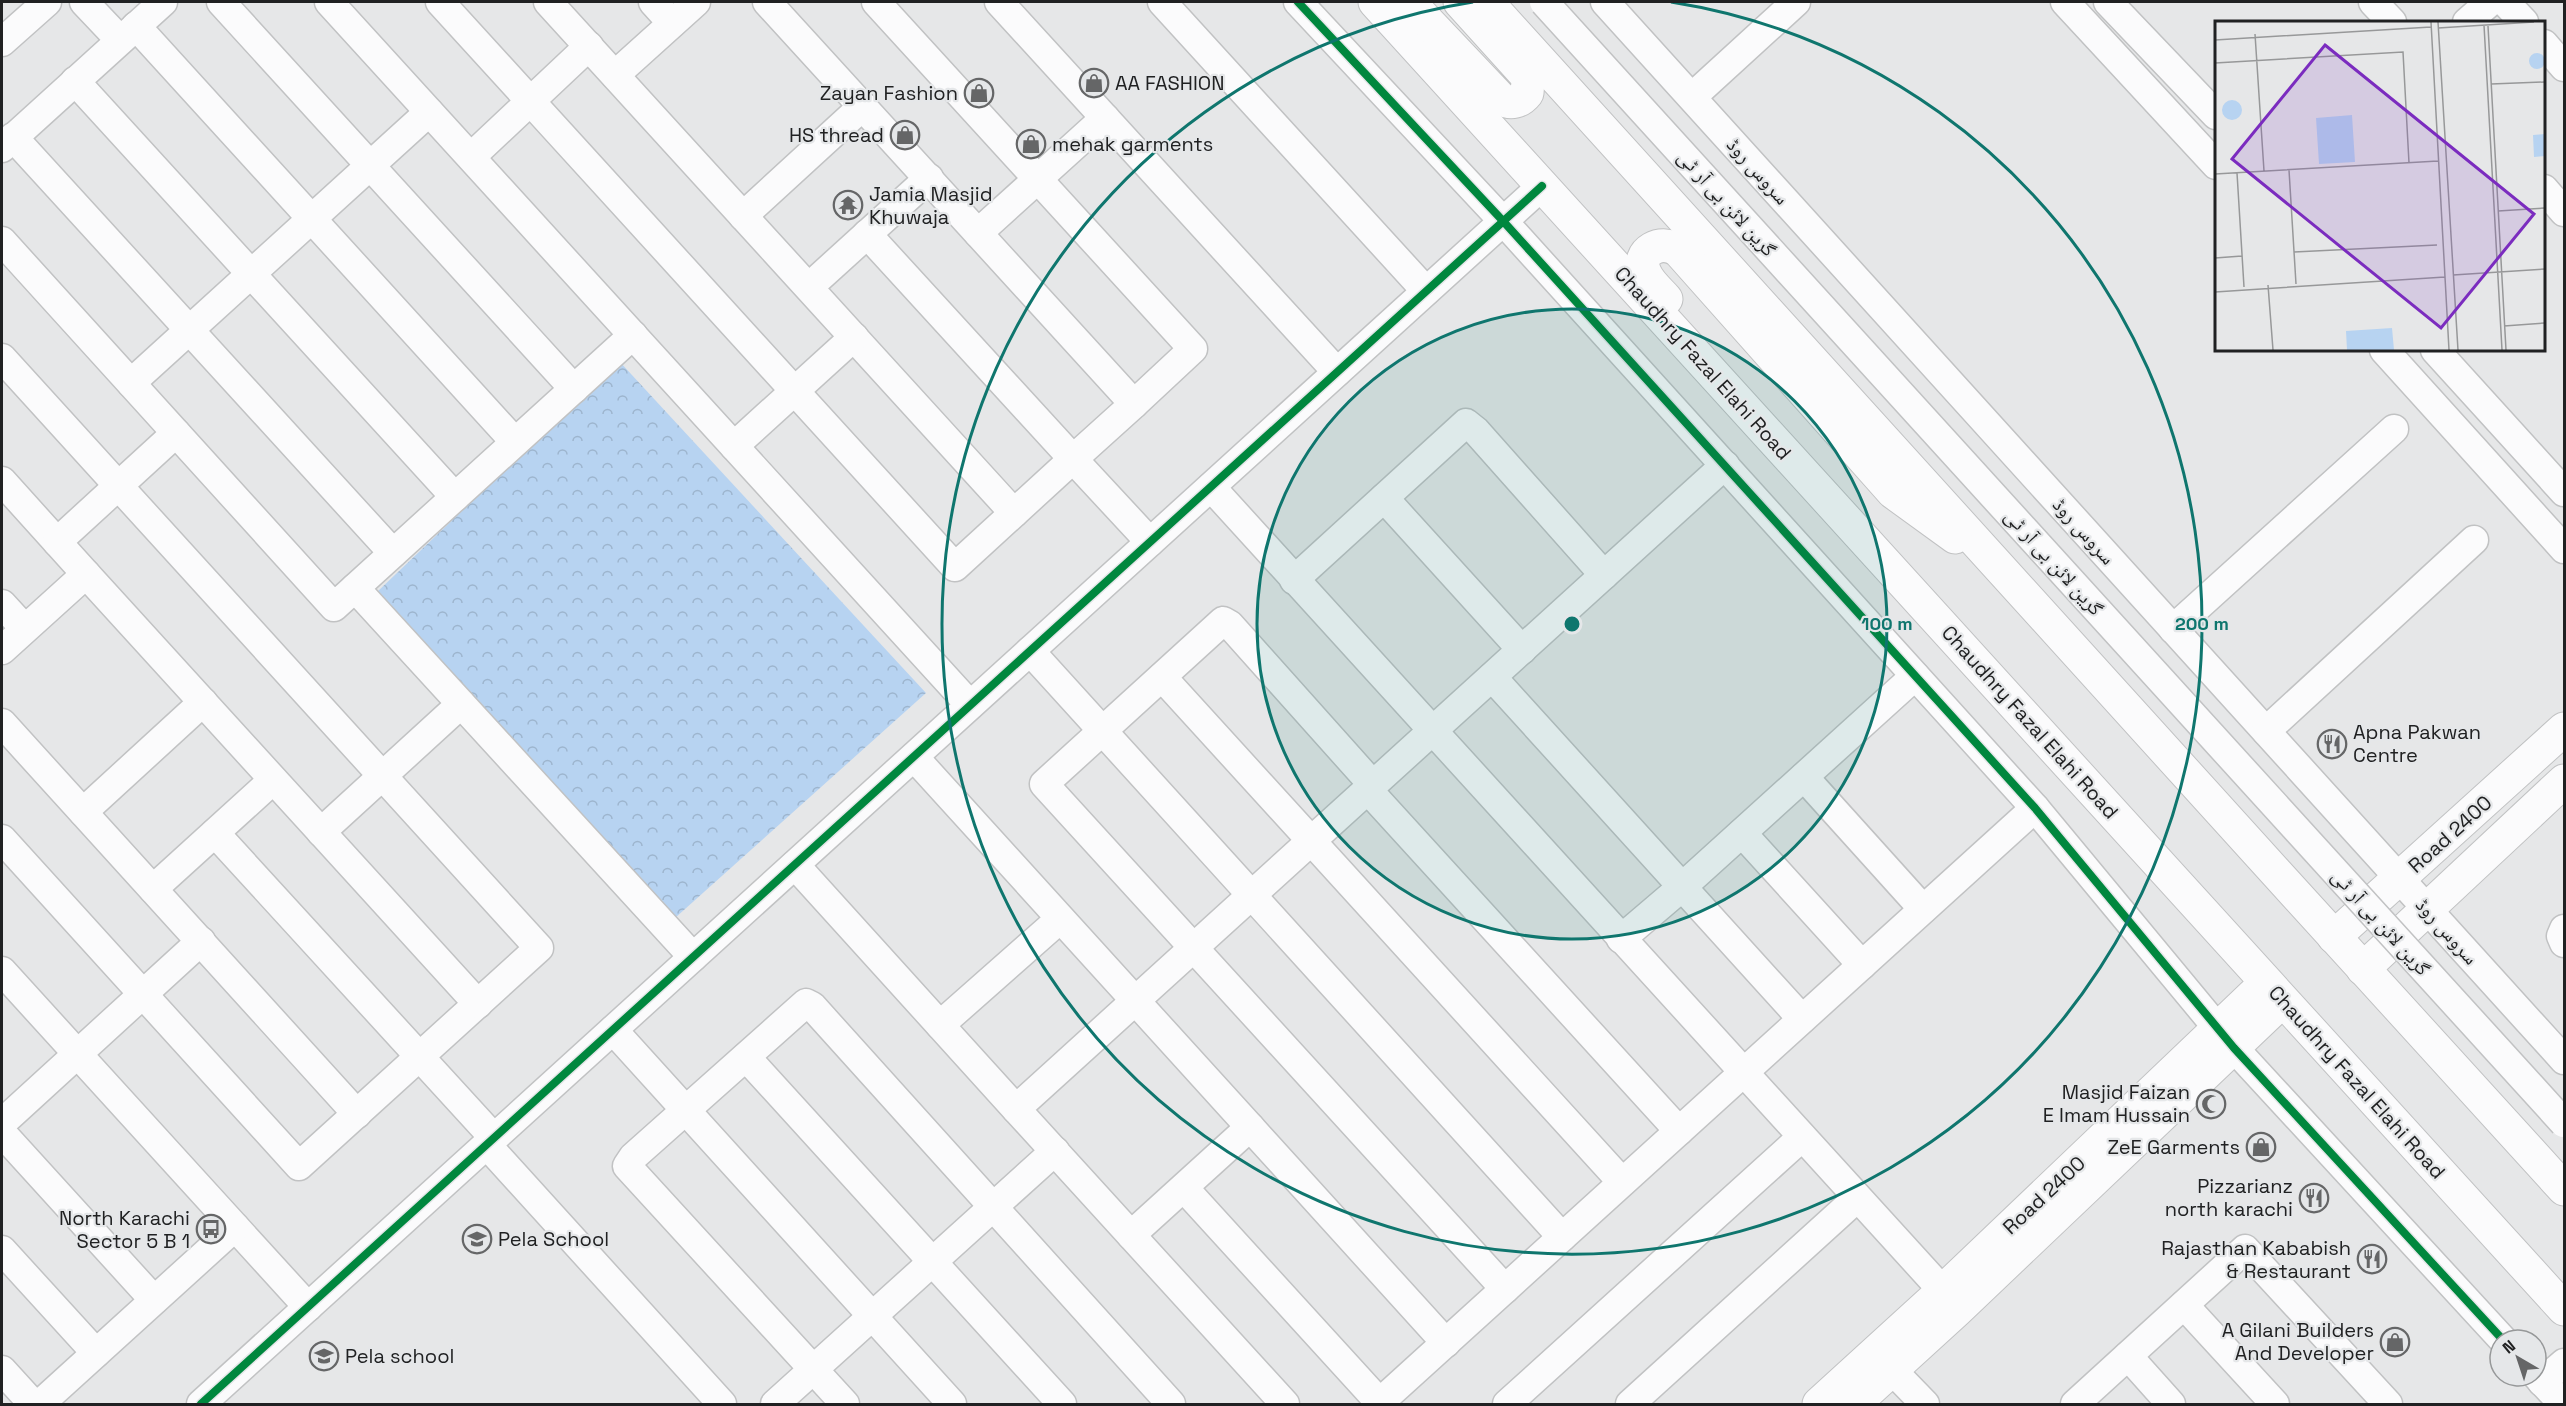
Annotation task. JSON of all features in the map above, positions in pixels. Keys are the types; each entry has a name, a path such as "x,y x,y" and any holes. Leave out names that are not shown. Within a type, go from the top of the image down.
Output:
{"main road":[{"name":"Chaudhry Fazal Elahi Road","path":"1375,2 2565,1310"},
{"path":"1409,2 1501,99 1506,102 1518,101 1527,93 1526,75 1460,2"},
{"path":"1487,2 1683,215 2334,937 2565,1189"},
{"path":"1889,568 1829,481 1647,278 1643,265 1644,258 1653,247 1667,244 1679,251 1893,492 2008,575"},
{"name":"Road 2400","path":"2334,937 2565,729"},
{"name":"Road 2400","path":"2363,969 2565,781"},
{"name":"Road 2400","path":"1854,1404 1892,1370 2274,992"},
{"name":"Road 2400","path":"1819,1404 2227,1039"}],"street":[{"path":"2,42 47,2"},
{"path":"84,2 128,33 312,219 515,442"},
{"path":"163,2 7,143 189,330 393,553"},
{"path":"221,2 574,389"},
{"path":"329,2 970,705"},
{"path":"440,2 955,567 1193,349 876,2"},
{"path":"548,2 1014,513"},
{"path":"653,2 672,23"},
{"path":"615,75 696,2"},
{"path":"768,2 1134,404"},
{"path":"999,2 1337,372"},
{"path":"1162,2 1426,291"},
{"path":"1298,2 1503,221 2035,807 2227,1039 2492,1328"},
{"name":"گرین لائن بی آر ٹی","path":"1544,2 2565,1123"},
{"name":"سروس روڈ","path":"1605,2 2565,1060"},
{"path":"1692,97 1796,2"},
{"path":"2065,2 2215,163"},
{"path":"2108,2 2215,113"},
{"path":"2373,2 2391,21"},
{"path":"2468,21 2490,2"},
{"path":"2505,2 2523,21"},
{"path":"2545,45 2565,67"},
{"path":"471,157 589,46"},
{"path":"75,81 455,497"},
{"path":"743,216 863,106"},
{"path":"131,383 429,112"},
{"path":"978,233 1105,118"},
{"path":"808,287 929,178"},
{"path":"201,1404 1542,186"},
{"path":"2545,190 2565,212"},
{"path":"867,234 1150,543"},
{"path":"2,241 334,607 633,335"},
{"path":"734,446 854,337"},
{"path":"2385,351 2565,549"},
{"path":"2436,351 2565,492"},
{"path":"2,358 539,948 299,1166 2,839"},
{"path":"1294,579 1466,423 1476,431 1604,575"},
{"path":"2173,629 2394,429"},
{"path":"57,542 177,433"},
{"path":"1017,1109 1725,465"},
{"path":"2,481 478,1004"},
{"path":"1211,487 1943,1291"},
{"path":"1384,498 1522,650"},
{"path":"2266,731 2474,540"},
{"path":"2,650 86,574"},
{"path":"355,588 693,957"},
{"path":"2,603 24,628"},
{"path":"1504,1289 1044,784 1223,621 1230,625 1370,787 1679,1131"},
{"path":"1030,651 1562,1237"},
{"path":"1621,939 1743,833 1915,676"},
{"path":"1162,677 1622,1182"},
{"path":"1492,677 1802,1019"},
{"path":"83,812 203,702"},
{"path":"321,832 461,704"},
{"path":"2,723 357,1114"},
{"path":"914,757 1446,1343"},
{"path":"1804,777 1923,909"},
{"path":"153,889 273,780"},
{"path":"1184,1188 1380,1404 2035,807"},
{"path":"215,833 419,1057 490,1142 722,1404"},
{"path":"1743,833 1862,965"},
{"path":"795,865 1285,1404"},
{"path":"940,1025 1060,919"},
{"path":"2565,929 2561,936 2565,943"},
{"path":"2,1123 201,941"},
{"path":"2,971 309,1307"},
{"path":"845,1404 627,1166 633,1157 806,1003 812,1006 1171,1404"},
{"path":"613,1030 952,1404"},
{"path":"746,1057 1062,1404"},
{"path":"1131,1235 1250,1127"},
{"path":"2,1133 154,1300"},
{"path":"1507,1404 1802,1137"},
{"path":"775,1404 1054,1151"},
{"path":"1630,1404 1857,1198"},
{"path":"40,1404 235,1227"},
{"path":"2075,1404 2245,1249 2388,1404"},
{"path":"2,1250 96,1353"},
{"path":"2184,1305 2275,1404"},
{"path":"2128,1356 2171,1404"},
{"path":"2548,1373 2565,1363"},
{"path":"2,1370 33,1404"},
{"path":"1892,1370 1925,1404"},
{"path":"2548,1388 2563,1404"}],"green space":[{"path":"619,361 926,693 675,918 376,593"}],"cycle path":[{"path":"1298,2 1503,221 2035,808 2234,1048 2492,1328"},
{"path":"201,1404 1542,186"}],"place":[{"name":"AA FASHION","path":"1094,83"},
{"name":"Zayan Fashion","path":"979,93"},
{"name":"HS thread","path":"905,135"},
{"name":"mehak garments","path":"1031,144"},
{"name":"Jamia Masjid Khuwaja","path":"848,205"},
{"name":"Apna Pakwan Centre","path":"2332,744"},
{"name":"Masjid Faizan E Imam Hussain","path":"2211,1104"},
{"name":"ZeE Garments","path":"2261,1147"},
{"name":"Pizzarianz north karachi","path":"2314,1198"},
{"name":"North Karachi Sector 5 B 1","path":"211,1229"},
{"name":"Pela School","path":"477,1239"},
{"name":"Rajasthan Kababish & Restaurant","path":"2372,1259"},
{"name":"A Gilani Builders And Developer","path":"2395,1342"},
{"name":"Pela school","path":"324,1356"}]}
